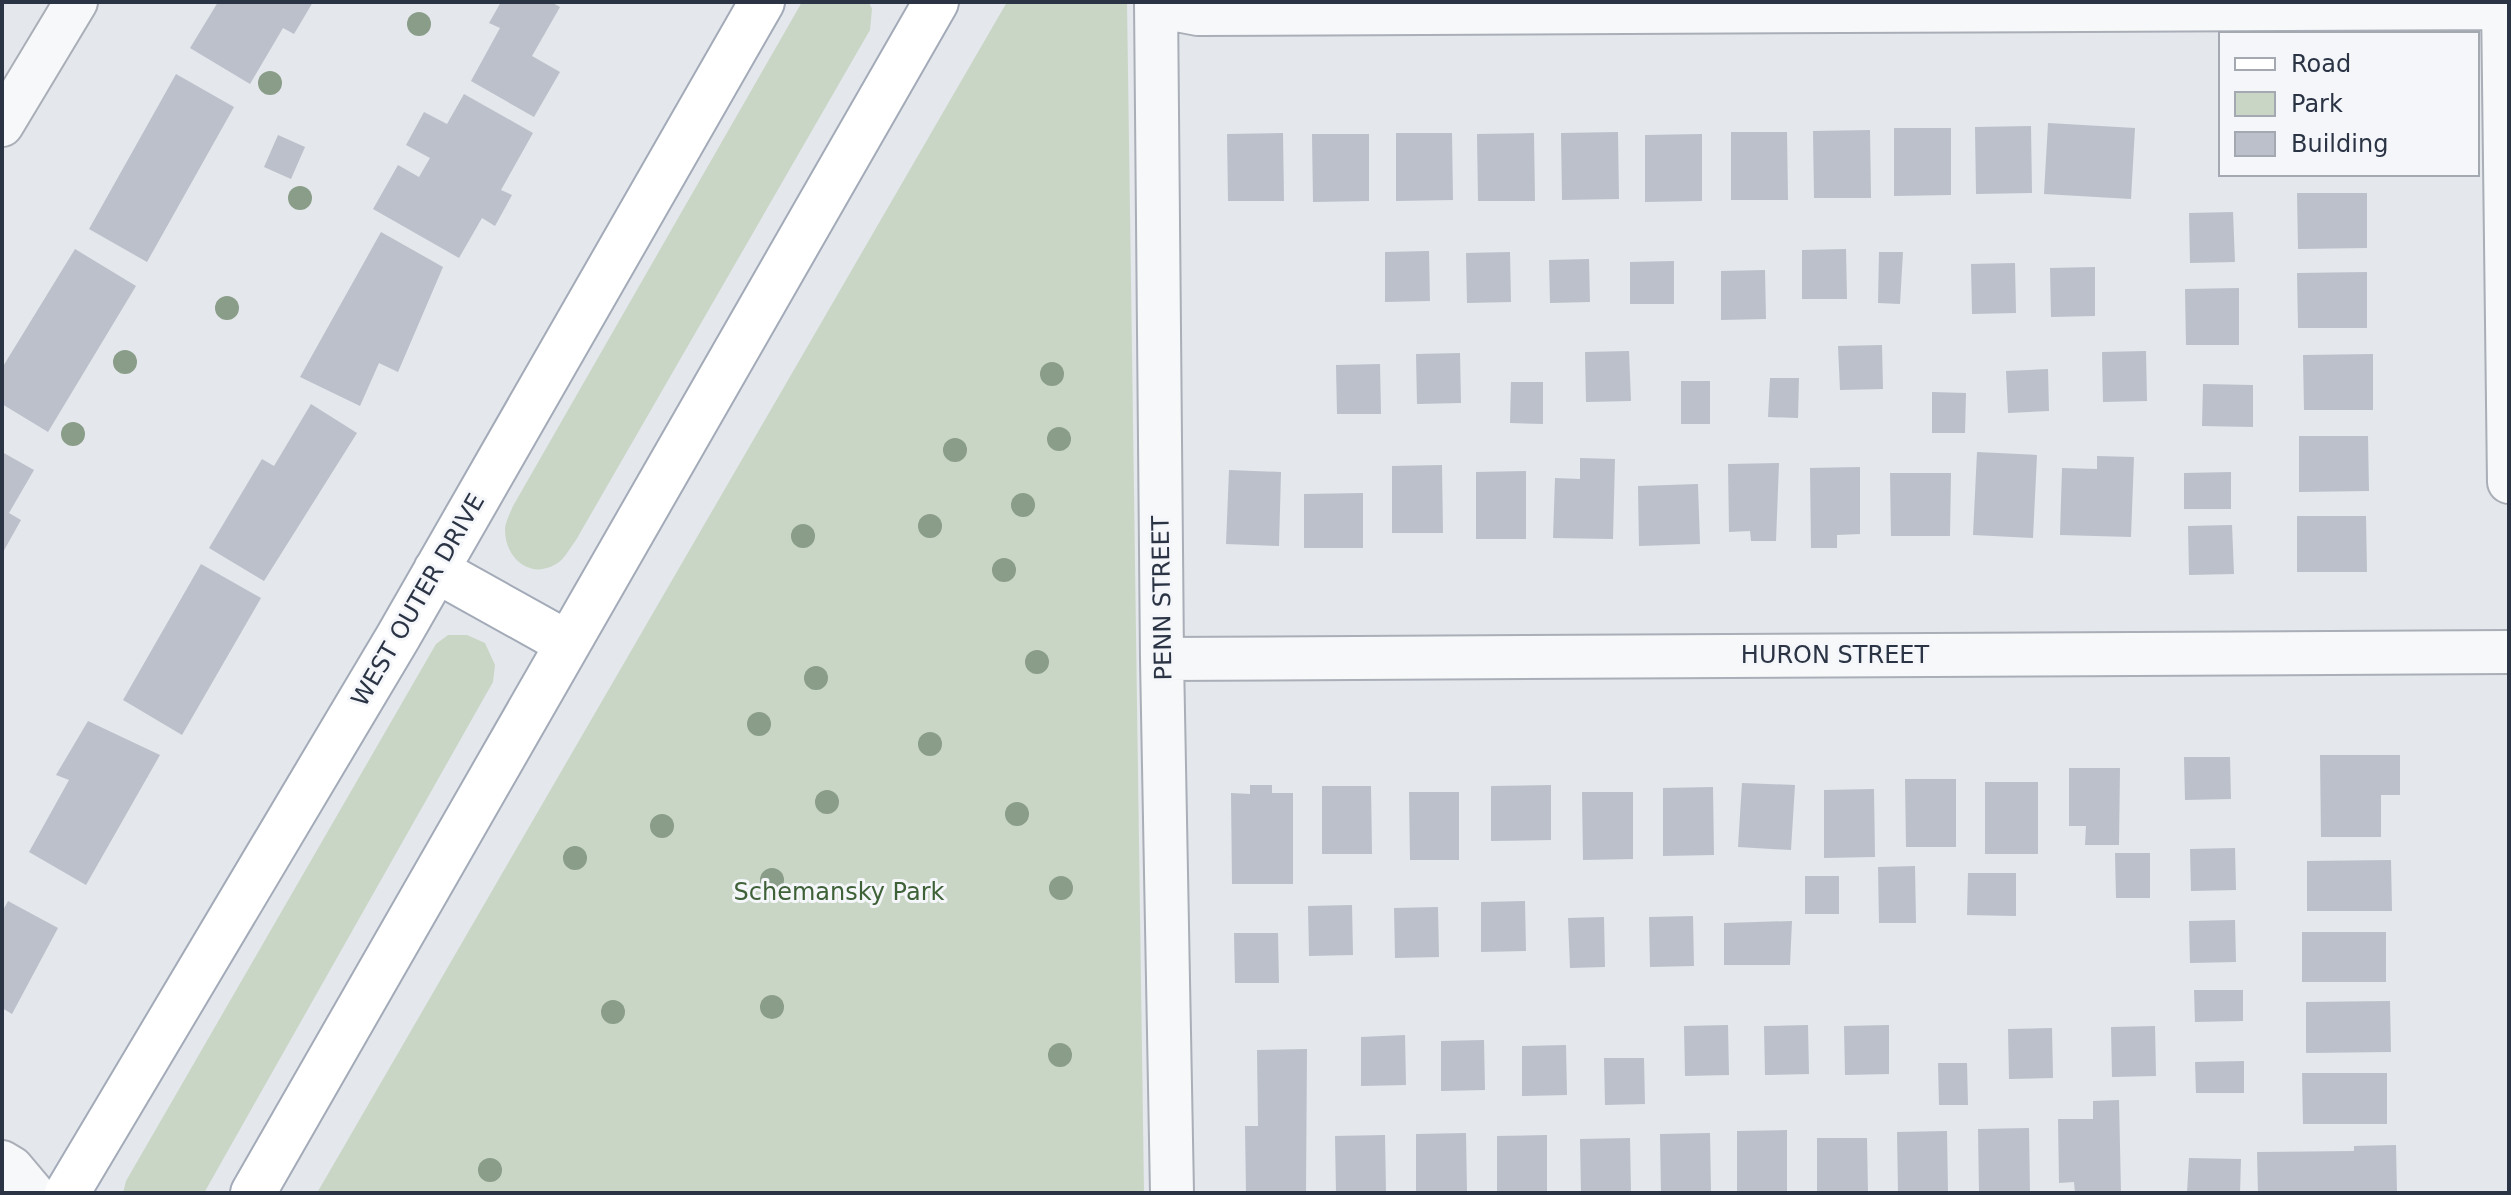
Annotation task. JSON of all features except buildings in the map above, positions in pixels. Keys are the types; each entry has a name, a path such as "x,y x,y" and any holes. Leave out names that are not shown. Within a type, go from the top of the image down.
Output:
{"main road":[{"name":"WEST OUTER DRIVE","path":"67,1193 436,570 762,2"},
{"path":"253,1193 936,2"},
{"path":"436,570 567,643"}],"street":[{"path":"2,125 76,2"},
{"path":"1156,4 1198,14 2505,6 2509,482"},
{"name":"PENN STREET","path":"1156,4 1162,659 1172,1193"},
{"name":"HURON STREET","path":"1162,659 2509,652"},
{"path":"2,1162 12,1168 33,1193"}],"green space":[{"path":"802,2 869,2 872,9 870,30 576,540 556,564 546,568 528,568 514,557 506,540 505,527 513,506"},
{"name":"Schemansky Park","path":"1007,2 1127,2 1144,1193 317,1193"},
{"path":"448,635 467,635 485,643 495,665 493,682 204,1193 123,1193 126,1181 436,644"}]}
